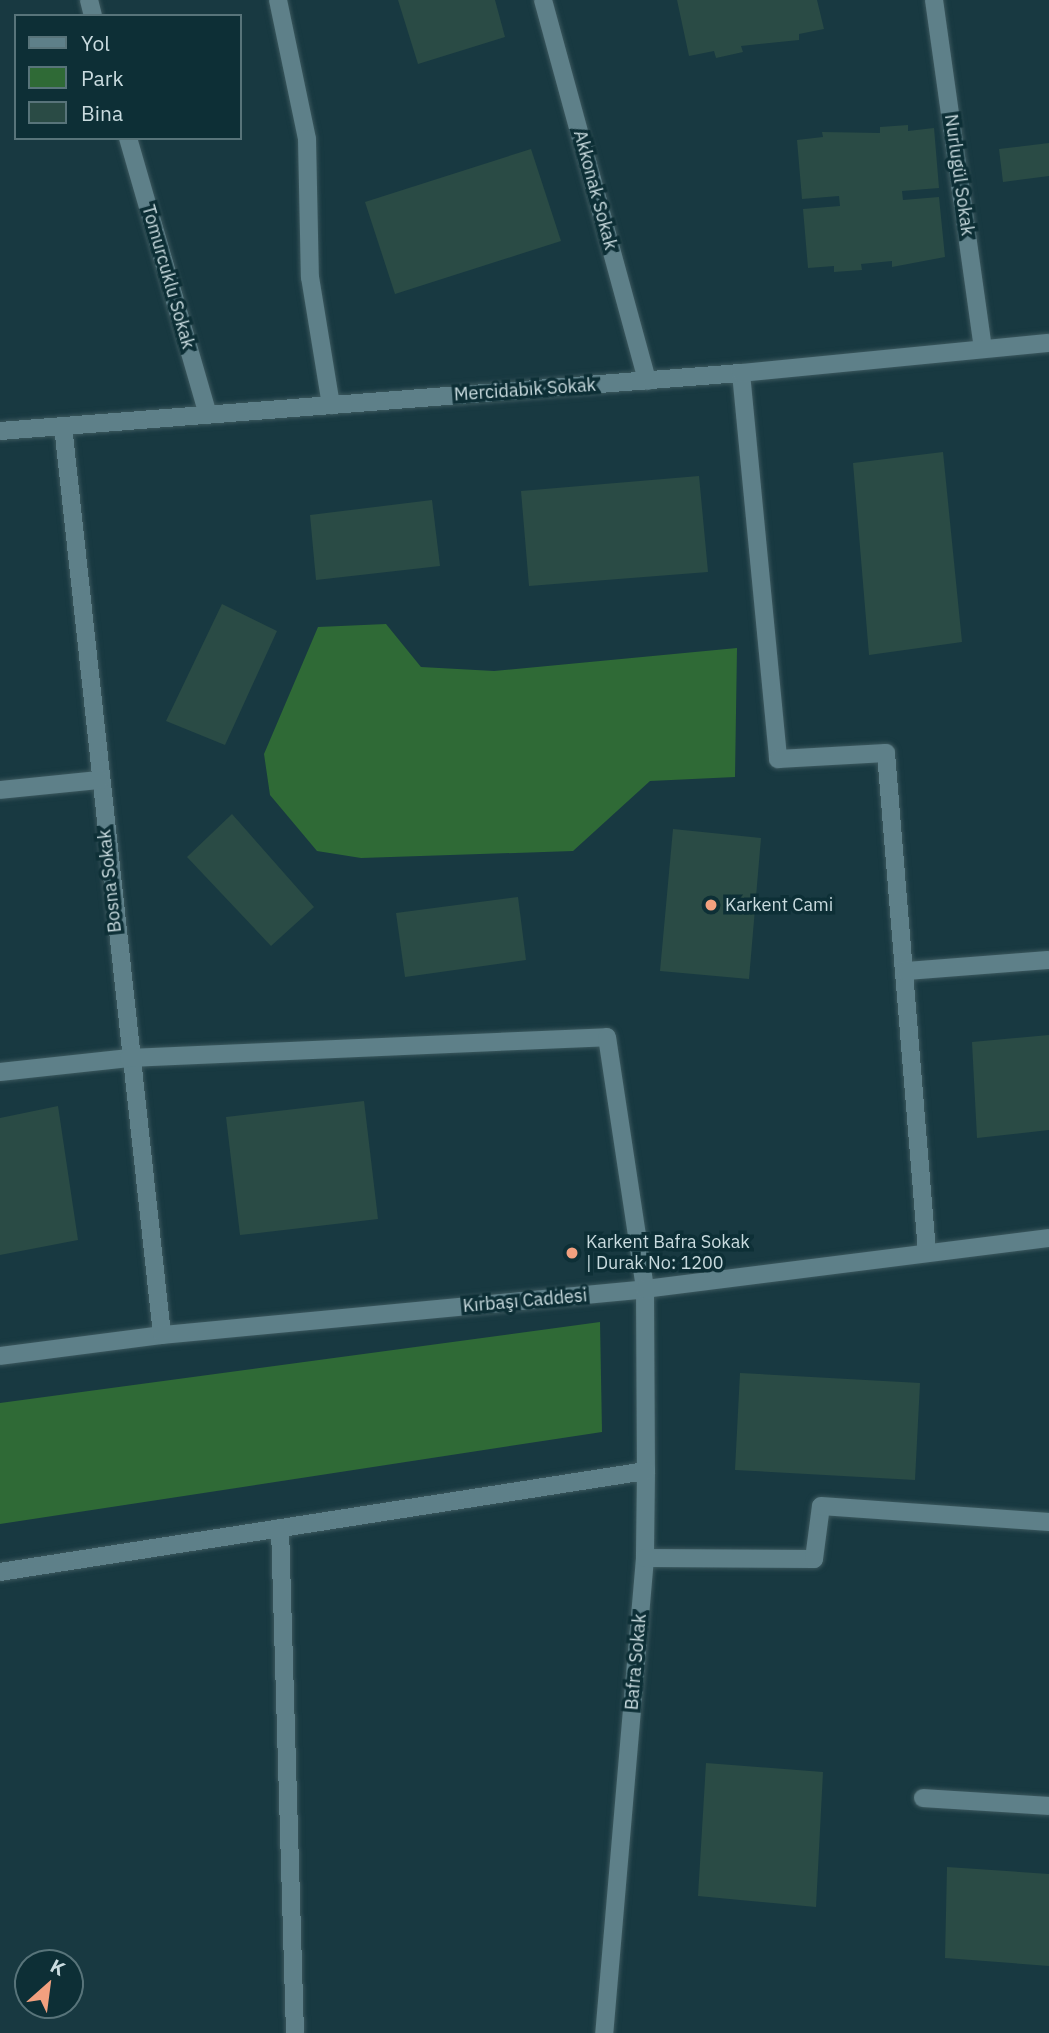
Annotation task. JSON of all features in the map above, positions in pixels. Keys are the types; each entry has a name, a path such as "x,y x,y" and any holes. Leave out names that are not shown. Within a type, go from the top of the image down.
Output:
{"street":[{"path":"278,0 307,139 310,277 331,405"},
{"name":"Akkonak Sokak","path":"543,0 647,381"},
{"name":"Nurlugül Sokak","path":"934,0 983,349"},
{"name":"Tomurcuklu Sokak","path":"129,140 208,415"},
{"name":"Mercidabık Sokak","path":"0,431 647,381 1049,343"},
{"path":"741,373 778,759 886,753 928,1252"},
{"name":"Bosna Sokak","path":"63,426 129,1058 162,1335"},
{"path":"0,790 99,780"},
{"path":"906,971 1049,960"},
{"name":"Bafra Sokak","path":"129,1058 607,1037 645,1289 646,1471 645,1558 604,2033"},
{"path":"0,1072 129,1058"},
{"name":"Kırbaşı Caddesi","path":"0,1356 162,1335 645,1289 1049,1238"},
{"path":"0,1572 646,1471"},
{"path":"645,1558 814,1559 821,1506 1049,1522"},
{"path":"280,1528 295,2033"},
{"path":"923,1798 1049,1806"}],"green space":[{"path":"386,624 421,667 494,671 737,648 735,777 650,781 573,851 361,858 317,851 270,795 264,754 318,627"},
{"path":"600,1322 602,1432 0,1524 0,1403"}],"building":[{"path":"398,0 495,0 505,37 418,64"},
{"path":"677,0 817,0 824,29 799,34 799,40 741,46 743,52 716,58 714,51 689,56"},
{"path":"908,125 908,131 934,128 939,188 902,191 903,200 939,197 945,257 892,267 892,261 861,264 862,270 834,272 834,266 808,268 803,209 840,206 839,196 802,199 797,140 823,137 822,132 880,133 880,127"},
{"path":"1049,143 1049,176 1003,182 999,149"},
{"path":"531,149 561,241 395,294 365,202"},
{"path":"943,452 962,642 869,655 853,463"},
{"path":"699,476 708,572 529,586 521,491"},
{"path":"432,500 440,566 316,580 310,515"},
{"path":"222,604 277,631 225,745 166,721"},
{"path":"232,814 314,907 271,946 187,857"},
{"name":"Karkent Cami","path":"673,829 761,838 749,979 660,971"},
{"path":"518,897 526,960 405,977 396,913"},
{"path":"1049,1035 1049,1130 977,1138 972,1042"},
{"path":"364,1101 378,1219 240,1235 226,1117"},
{"path":"58,1106 78,1240 0,1255 0,1118"},
{"path":"740,1373 920,1383 915,1480 735,1470"},
{"path":"706,1763 823,1772 816,1907 698,1896"},
{"path":"947,1867 1049,1874 1049,1966 945,1958"}],"place":[{"name":"Karkent Cami","path":"711,905"},
{"name":"Karkent Bafra Sokak | Durak No: 1200","path":"572,1253"}]}
